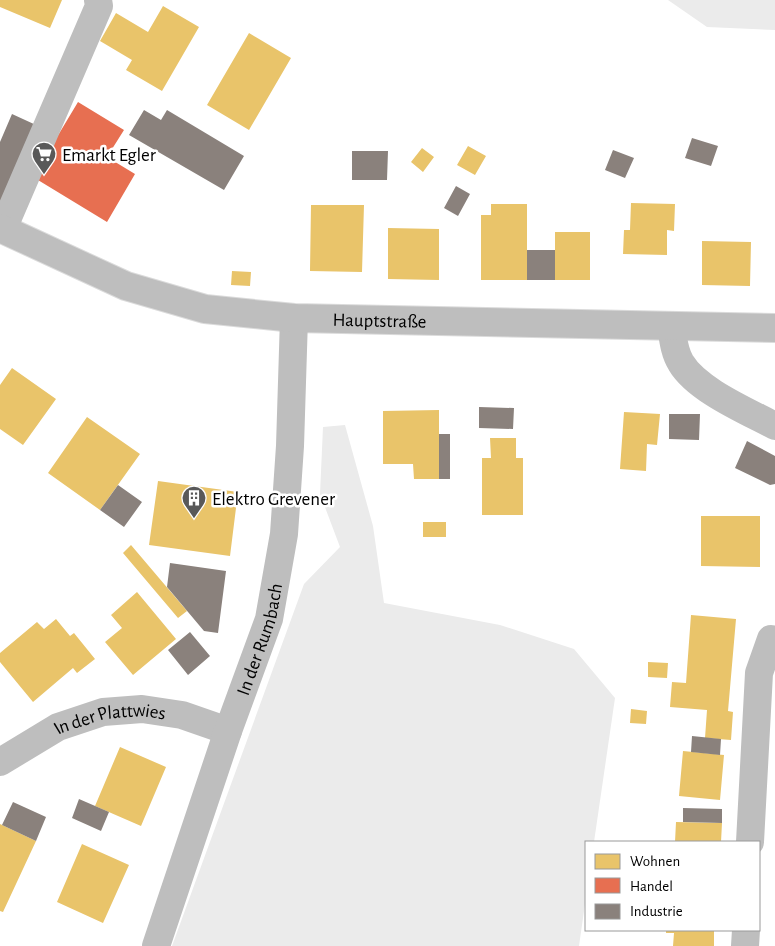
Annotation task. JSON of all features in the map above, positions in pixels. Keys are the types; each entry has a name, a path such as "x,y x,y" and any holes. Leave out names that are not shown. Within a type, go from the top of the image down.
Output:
{"street":[{"path":"1,228 99,6 98,0"},
{"name":"Hauptstraße","path":"1,228 126,286 205,309 294,318 775,328"},
{"name":"In der Rumbach","path":"156,946 228,731 268,619 284,534 290,446 294,318"},
{"path":"672,326 674,346 689,376 701,386 775,426"},
{"path":"750,841 764,758 759,673 771,639"},
{"name":"In der Plattwies","path":"0,762 58,727 103,712 142,709 182,715 228,731"},
{"path":"745,946 746,931"}],"shaded area":[{"path":"668,0 775,0 775,30 707,27"},
{"path":"345,425 373,526 384,603 500,625 574,649 615,698 594,841 585,841 585,904 579,946 172,946 304,584 340,547 320,494 323,427"}],"building: Wohnen":[{"path":"0,0 62,0 50,28 0,7"},
{"path":"163,6 199,27 162,91 126,70 132,60 100,41 116,13 148,32"},
{"path":"249,33 291,58 249,130 207,105"},
{"path":"468,146 486,156 475,175 457,165"},
{"path":"422,148 434,157 423,172 411,162"},
{"path":"631,203 675,204 674,231 667,230 667,255 623,254 624,230 630,230"},
{"path":"491,204 527,204 527,280 481,280 481,215 491,215"},
{"path":"311,205 364,205 362,272 310,271"},
{"path":"388,228 439,229 439,280 388,279"},
{"path":"555,232 590,232 590,280 555,280"},
{"path":"702,241 751,242 750,286 702,285"},
{"path":"232,271 251,272 250,286 231,285"},
{"path":"12,368 56,399 23,445 0,429 0,385"},
{"path":"439,410 439,479 414,479 413,464 383,464 383,411"},
{"path":"624,412 660,414 657,445 647,444 646,471 620,469"},
{"path":"87,417 140,454 100,510 48,473"},
{"path":"490,438 516,438 516,458 523,458 523,515 482,515 482,458 491,458"},
{"name":"Elektro Grevener","path":"158,481 238,492 230,556 149,545"},
{"path":"701,516 760,516 760,567 701,566"},
{"path":"423,522 446,522 446,537 423,537"},
{"path":"131,545 187,611 178,618 123,553"},
{"path":"137,592 176,639 133,675 105,642 122,628 111,615"},
{"path":"691,615 736,619 728,711 733,712 731,740 705,738 707,710 670,707 672,682 686,683"},
{"path":"56,619 70,636 74,633 95,659 77,673 73,668 33,702 0,662 0,653 37,622 44,629"},
{"path":"648,662 668,663 667,678 648,677"},
{"path":"631,709 647,711 646,724 630,723"},
{"path":"120,747 166,767 141,826 95,806"},
{"path":"683,751 724,755 720,800 679,796"},
{"path":"676,822 722,823 721,841 675,841"},
{"path":"0,824 36,841 3,912 0,911"},
{"path":"82,844 129,865 103,923 57,902"},
{"path":"666,931 714,931 714,946 673,946 674,933 666,933"}],"building: Handel":[{"path":"78,102 124,130 107,157 135,174 107,222 33,177"}],"building: Industrie":[{"path":"144,110 161,120 167,110 244,156 224,190 129,135"},
{"path":"12,114 36,125 0,205 0,142"},
{"path":"692,138 718,146 711,166 685,158"},
{"path":"613,150 634,158 625,178 605,170"},
{"path":"352,151 388,151 387,180 352,180"},
{"path":"456,186 470,194 458,216 444,208"},
{"path":"527,250 555,250 555,280 527,280"},
{"path":"479,407 514,408 513,429 479,428"},
{"path":"669,414 700,414 699,440 669,439"},
{"path":"439,434 450,434 450,479 439,479"},
{"path":"747,441 775,456 775,484 770,485 735,468"},
{"path":"118,485 142,502 124,527 100,510"},
{"path":"170,563 226,571 218,633 204,631 167,587"},
{"path":"190,632 210,656 188,675 168,650"},
{"path":"692,736 721,739 720,755 691,752"},
{"path":"79,799 109,812 101,831 72,818"},
{"path":"13,802 46,817 36,841 2,825"},
{"path":"683,808 722,809 722,823 683,822"}],"place":[{"name":"Emarkt Egler","path":"44,175"},
{"name":"Elektro Grevener","path":"194,519"}]}
